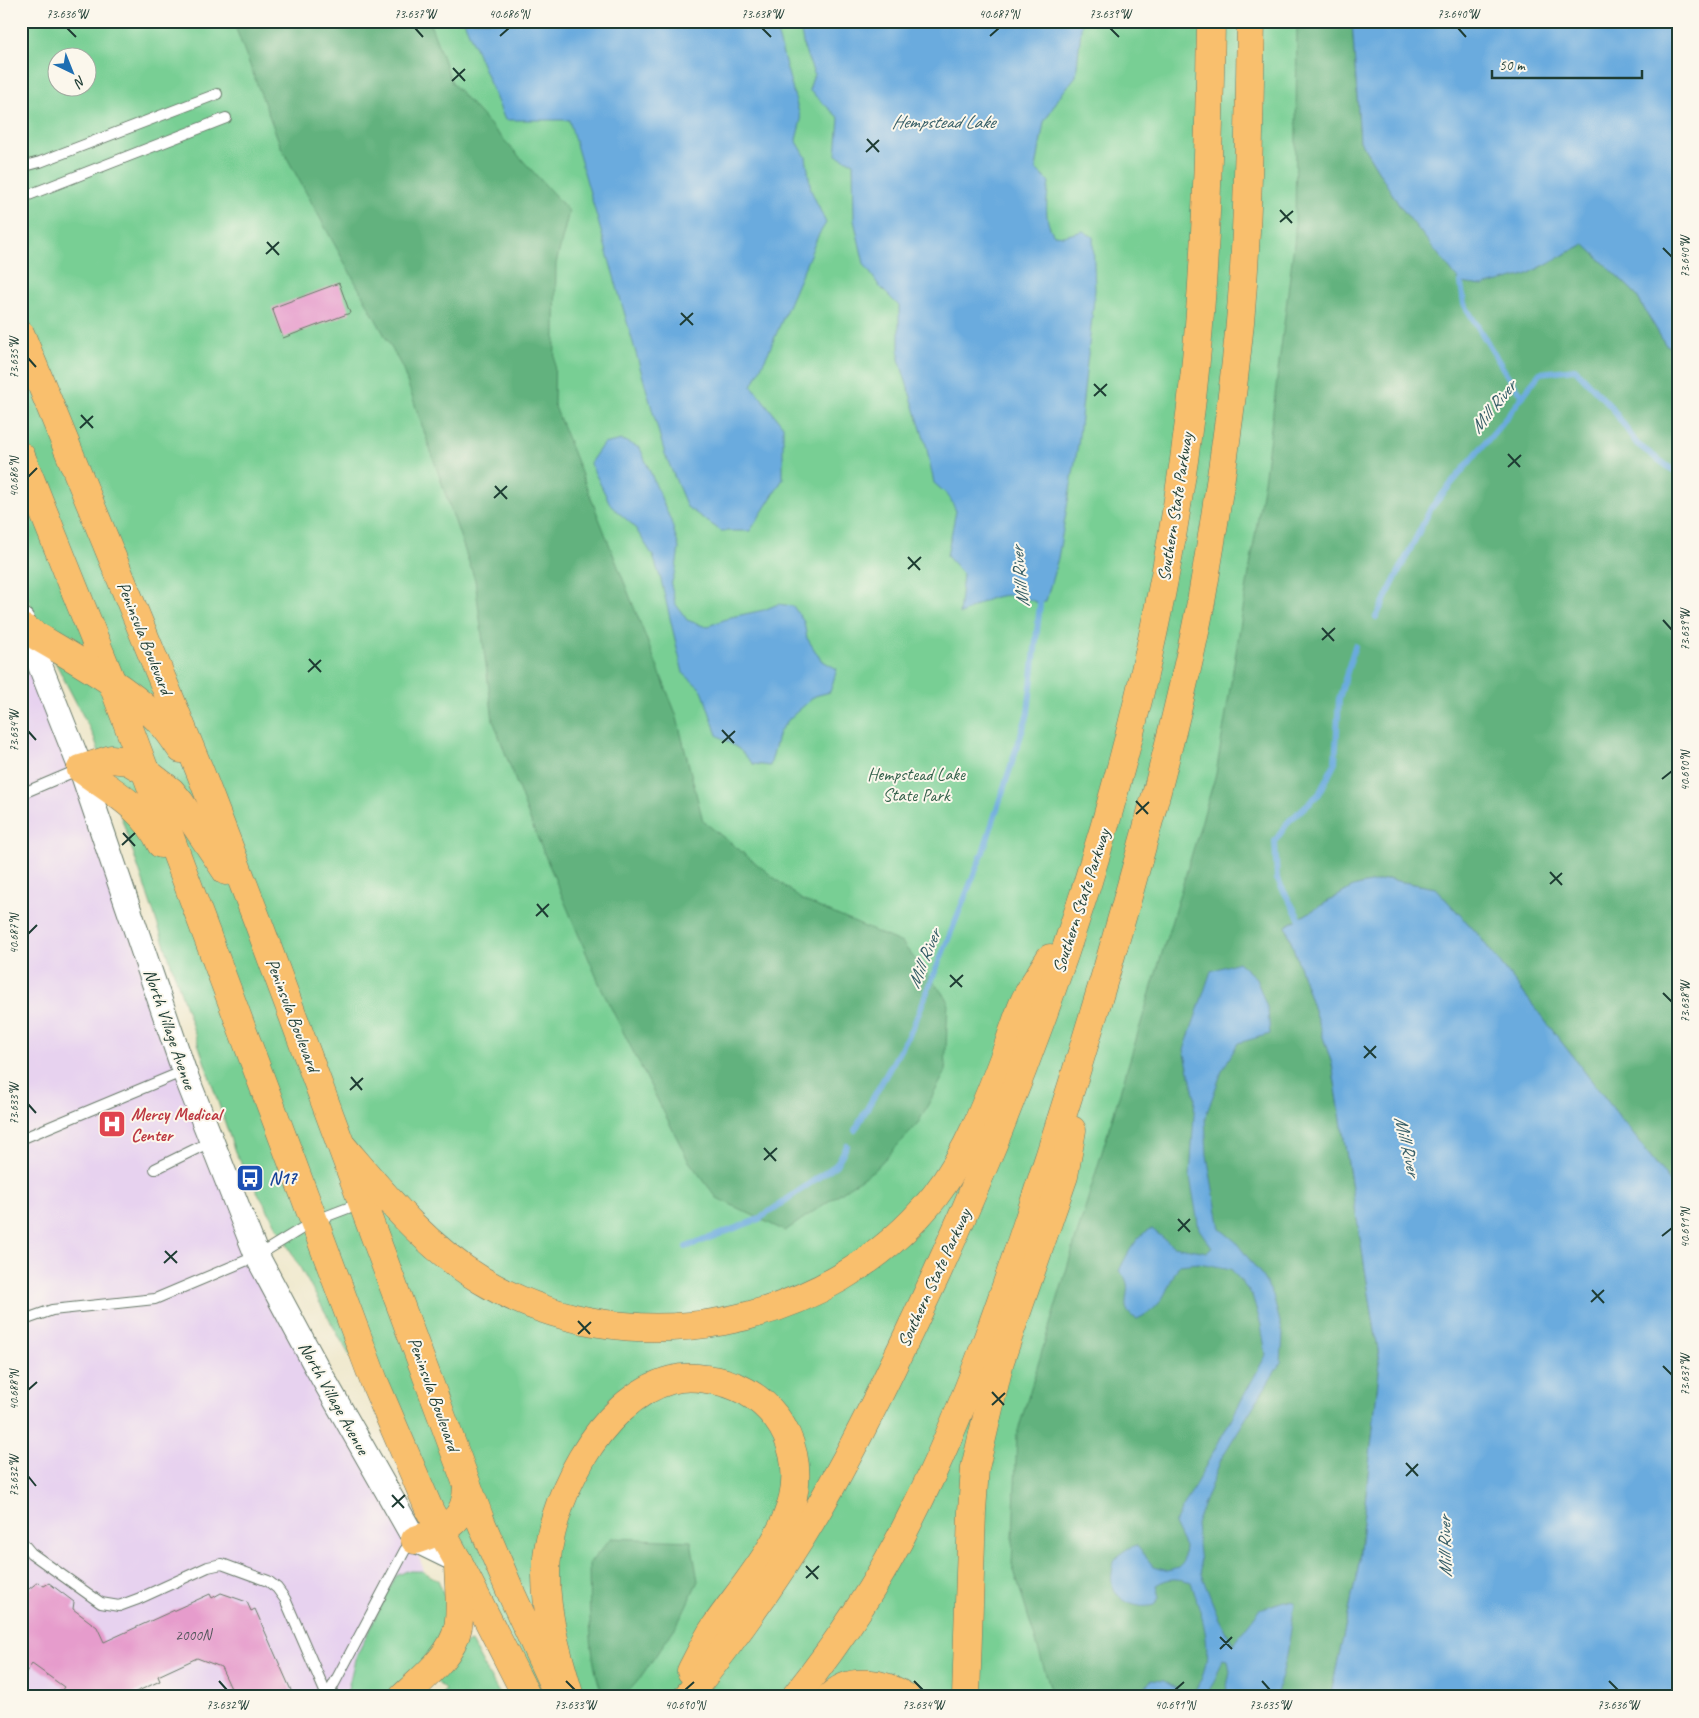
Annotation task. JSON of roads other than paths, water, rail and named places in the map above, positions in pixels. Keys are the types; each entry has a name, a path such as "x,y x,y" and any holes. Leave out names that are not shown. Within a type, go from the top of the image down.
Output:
{"main road":[{"name":"Southern State Parkway","path":"687,1697 735,1636 797,1545 834,1480 892,1367 947,1251 1001,1124 1056,978 1104,831 1139,697 1169,554 1181,480 1199,335 1204,261 1211,21"},
{"path":"795,1697 872,1588 908,1524 940,1457 1008,1278 1088,1033 1130,892 1167,750 1200,608 1225,448 1240,318 1248,172 1251,21"},
{"name":"Peninsula Boulevard","path":"21,335 201,774 343,1147 372,1197 467,1485 512,1595 559,1697"},
{"path":"21,456 146,771 374,1381 430,1511 458,1561 527,1697"},
{"path":"23,624 143,707 164,727 201,774"},
{"path":"81,769 111,759 128,761 146,771 171,791 189,814 258,922"},
{"path":"81,769 136,808 146,818 206,932"},
{"name":"Peninsula Boulevard","path":"372,1197 442,1253 481,1280 538,1307 581,1319 653,1328 685,1327 730,1321 778,1308 799,1300 842,1277 877,1253 934,1196 962,1155 972,1135 997,1076 1024,1003 1079,910"},
{"path":"966,1697 975,1468 1000,1361 1064,1176 1088,1033"},
{"path":"570,1697 553,1636 546,1575 547,1559 554,1525 566,1488 576,1468 598,1434 634,1398 659,1384 673,1379 700,1378 724,1382 747,1391 765,1404 784,1429 792,1450 794,1484 789,1509 780,1532 714,1628 677,1697"},
{"path":"415,1540 441,1531 454,1522 467,1498 467,1485"},
{"path":"403,1697 446,1652 455,1636 459,1612 458,1561"},
{"path":"830,1697 835,1691 845,1687 869,1683 884,1686 906,1697"}],"street":[{"name":"North Village Avenue","path":"23,624 81,769 184,1071 257,1256 316,1366 415,1540"},
{"path":"415,1540 458,1561"}],"lane":[{"path":"21,167 40,162 217,94"},
{"path":"21,198 226,118"},
{"path":"21,205 46,188"},
{"path":"21,794 81,769"},
{"path":"21,1139 184,1071"},
{"path":"155,1169 212,1141"},
{"path":"21,1321 52,1310 155,1299 257,1256 314,1221 372,1197"},
{"path":"327,1696 404,1550 415,1540"},
{"path":"21,1541 32,1553 101,1603 119,1606 208,1566 222,1564 268,1581 277,1588 285,1599 327,1696"}],"water":[{"path":"464,21 772,21 776,29 801,120 796,140 806,157 811,190 826,223 818,236 752,386 783,426 783,479 750,531 721,531 687,507 665,454 569,120 505,120"},
{"name":"Hempstead Lake","path":"799,21 1082,21 1076,76 1060,96 1044,122 1036,169 1049,182 1047,216 1054,235 1064,236 1083,231 1093,237 1095,290 1078,445 1058,558 1046,601 1040,604 1017,596 998,596 980,603 959,615 963,574 947,556 956,511 949,496 934,483 926,445 899,359 899,306 880,287 864,264 854,220 853,163 836,155 839,118 809,90 814,74 804,48"},
{"path":"1352,21 1678,21 1678,351 1665,344 1635,293 1584,244 1526,275 1483,286 1461,283 1399,205 1360,141"},
{"path":"622,440 640,448 671,521 679,548 671,585 675,603 687,620 706,627 731,617 764,610 778,604 793,606 804,622 807,638 821,660 837,669 830,692 815,696 790,718 779,732 770,766 753,764 739,749 717,735 702,690 683,673 661,580 653,556 634,526 611,506 590,463 603,444"},
{"path":"1387,879 1435,888 1476,932 1678,1192 1678,1697 1330,1697 1358,1569 1380,1362 1332,1064 1286,926 1353,887"},
{"path":"1238,962 1256,978 1268,1010 1270,1034 1238,1043 1222,1071 1205,1118 1207,1155 1220,1229 1235,1241 1260,1273 1273,1295 1283,1334 1281,1362 1222,1457 1196,1524 1201,1574 1219,1619 1233,1644 1260,1609 1284,1601 1295,1602 1287,1656 1276,1697 1225,1697 1230,1671 1228,1660 1223,1659 1215,1680 1205,1697 1138,1697 1151,1680 1164,1681 1185,1694 1194,1692 1205,1665 1207,1651 1204,1624 1191,1582 1173,1579 1161,1582 1156,1585 1159,1598 1154,1605 1138,1606 1124,1600 1114,1589 1112,1573 1114,1561 1124,1551 1136,1545 1154,1567 1168,1571 1178,1568 1183,1563 1185,1547 1174,1524 1266,1355 1261,1325 1252,1295 1231,1269 1199,1263 1179,1265 1159,1303 1154,1309 1137,1319 1127,1309 1127,1284 1125,1277 1119,1271 1137,1240 1152,1229 1173,1246 1207,1252 1212,1248 1199,1229 1190,1177 1195,1098 1184,1050 1211,971"}],"waterway":[{"path":"1461,283 1464,304 1507,375 1523,396"},
{"name":"Mill River","path":"1376,617 1431,508 1506,418 1540,373 1575,369 1612,408 1637,444 1678,474"},
{"name":"Mill River","path":"855,1130 913,1027 983,852 1028,713 1040,604 1039,597"},
{"name":"Mill River","path":"1303,925 1277,879 1275,841 1289,821 1319,794 1335,763 1339,699 1355,646"},
{"name":"Mill River","path":"686,1247 759,1219 836,1165 847,1146"}],"place":[{"name":"Mercy Medical Center","path":"112,1124"},
{"name":"N17","path":"250,1178"}],"park label":[{"name":"Hempstead Lake State Park","path":"916,784"}]}
